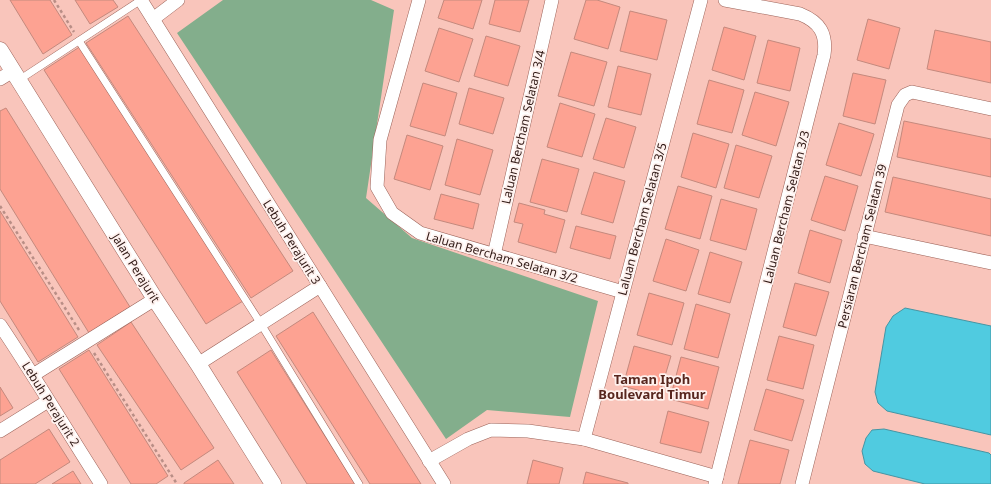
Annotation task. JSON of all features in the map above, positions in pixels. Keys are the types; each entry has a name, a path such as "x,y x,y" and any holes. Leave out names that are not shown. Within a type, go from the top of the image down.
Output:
{"street":[{"name":"Lebuh Perajurit 3","path":"141,0 444,484"},
{"path":"153,19 178,0"},
{"name":"Laluan Bercham Selatan 3/2","path":"418,0 380,140 377,187 392,213 420,234 623,292"},
{"name":"Laluan Bercham Selatan 3/4","path":"494,254 552,0"},
{"name":"Laluan Bercham Selatan 3/5","path":"584,439 701,0"},
{"name":"Laluan Bercham Selatan 3/3","path":"716,481 826,45 823,34 818,25 810,18 800,14 725,0"},
{"name":"Jalan Perajurit","path":"0,50 10,77 198,364 273,484"},
{"name":"Persiaran Bercham Selatan 39","path":"802,484 898,105 904,95 912,92 991,109"},
{"path":"864,236 991,263"},
{"path":"198,364 320,286"},
{"path":"33,374 155,299"},
{"name":"Lebuh Perajurit 2","path":"0,325 33,374 48,401 101,484"},
{"path":"0,431 48,401"},
{"path":"429,461 468,439 491,430 528,431 584,439 716,481"}],"lane":[{"path":"10,77 79,41 141,0"},
{"path":"79,41 261,324 359,484"}],"path":[{"path":"54,0 79,41"}],"green space":[{"path":"223,0 371,0 394,10 366,198 412,238 598,301 570,417 487,410 446,439 177,33"}],"water":[{"path":"905,308 991,326 991,435 887,411 878,403 875,392 886,327 893,316"},
{"path":"884,429 989,453 991,455 991,484 925,484 873,471 865,464 862,451 866,438 872,430"}],"building":[{"path":"10,0 50,0 72,35 43,54"},
{"path":"75,0 113,0 118,7 90,24"},
{"path":"444,0 482,0 473,29 438,18"},
{"path":"495,0 529,0 520,32 489,24"},
{"path":"586,0 597,0 620,7 608,49 574,39"},
{"path":"630,11 667,20 657,60 620,51"},
{"path":"128,16 293,271 251,298 86,43"},
{"path":"868,19 900,28 889,69 857,60"},
{"path":"724,27 756,36 744,80 712,70"},
{"path":"439,28 473,39 459,82 425,71"},
{"path":"935,30 991,42 991,83 927,69"},
{"path":"486,36 520,46 508,86 474,76"},
{"path":"768,40 800,48 790,91 757,83"},
{"path":"81,46 243,301 206,324 44,70"},
{"path":"571,52 607,62 594,106 558,96"},
{"path":"618,66 651,74 641,115 608,107"},
{"path":"853,73 886,80 875,124 843,116"},
{"path":"709,80 744,90 732,133 697,124"},
{"path":"423,83 457,93 445,136 410,126"},
{"path":"469,88 504,98 493,134 459,124"},
{"path":"755,92 789,102 776,146 742,135"},
{"path":"560,103 595,114 582,157 547,147"},
{"path":"6,108 130,307 89,333 0,189 0,111"},
{"path":"606,118 636,127 624,168 593,159"},
{"path":"904,121 991,139 991,177 897,157"},
{"path":"839,123 874,134 861,176 826,165"},
{"path":"693,133 729,144 716,188 681,177"},
{"path":"407,135 443,146 430,190 394,179"},
{"path":"457,139 493,150 480,195 445,185"},
{"path":"736,145 772,156 759,198 724,188"},
{"path":"542,159 579,169 567,212 530,202"},
{"path":"594,172 625,181 613,223 581,214"},
{"path":"825,176 858,186 845,231 811,220"},
{"path":"893,177 991,199 991,236 885,212"},
{"path":"678,186 712,196 700,239 665,229"},
{"path":"441,194 479,204 473,229 434,219"},
{"path":"721,199 757,209 746,250 710,240"},
{"path":"519,203 545,210 544,214 565,220 556,253 518,242 523,224 514,222"},
{"path":"0,211 78,337 38,362 0,301"},
{"path":"576,226 616,236 610,259 570,248"},
{"path":"810,230 842,240 830,283 798,273"},
{"path":"666,239 699,250 686,291 653,281"},
{"path":"710,252 742,262 730,303 698,294"},
{"path":"795,283 829,292 816,336 783,327"},
{"path":"649,293 684,303 672,345 637,335"},
{"path":"696,304 730,314 718,358 684,349"},
{"path":"313,312 421,484 370,484 276,336"},
{"path":"131,322 214,448 181,470 97,345"},
{"path":"779,336 814,345 803,389 767,380"},
{"path":"634,346 671,356 659,396 623,386"},
{"path":"89,350 168,476 156,484 131,484 59,369"},
{"path":"271,350 355,484 307,484 237,372"},
{"path":"681,357 719,367 708,409 670,399"},
{"path":"0,387 13,408 0,416"},
{"path":"766,389 804,400 792,441 754,430"},
{"path":"668,411 709,422 701,453 660,443"},
{"path":"49,429 70,462 35,484 0,484 0,460"},
{"path":"750,440 789,450 780,484 738,484"},
{"path":"218,460 234,484 184,484 184,483"},
{"path":"533,460 563,468 559,484 527,484"},
{"path":"73,471 81,484 52,484"},
{"path":"586,472 628,483 628,484 583,484"}],"district":[{"name":"Taman Ipoh Boulevard Timur","path":"652,386"}]}
